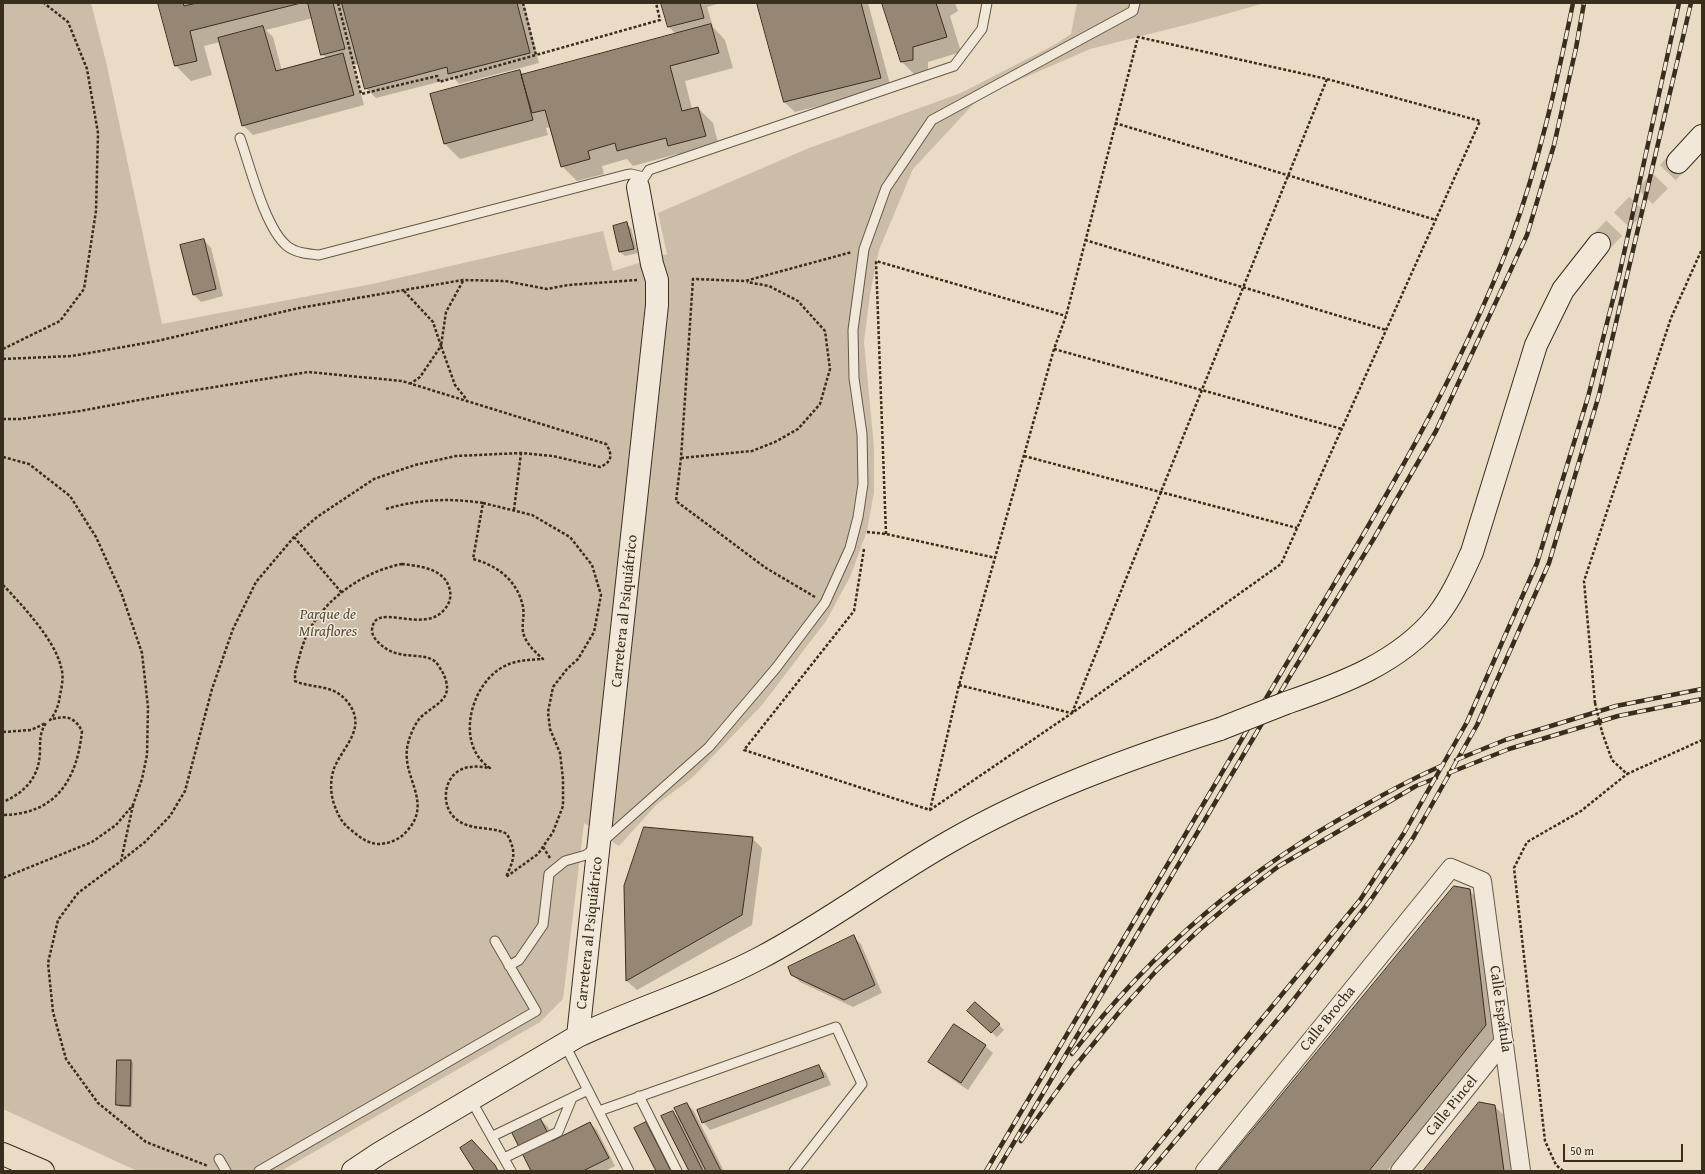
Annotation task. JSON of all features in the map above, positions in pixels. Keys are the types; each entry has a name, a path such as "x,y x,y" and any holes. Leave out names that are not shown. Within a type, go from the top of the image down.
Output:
{"main road":[{"path":"3,1154 43,1171"}],"street":[{"path":"1678,162 1702,136"},
{"name":"Carretera al Psiquiátrico","path":"572,1040 600,844 657,305 657,280 652,264 641,182"},
{"path":"353,1171 380,1153 572,1040 605,1024 713,981 759,959 813,928 904,868 950,841 1023,803 1095,773 1170,745 1220,729 1286,703 1354,676 1396,655 1437,616 1459,581 1472,552 1536,345 1544,325 1563,290 1600,244"},
{"name":"Calle Espátula","path":"1451,868 1482,881 1521,1171"},
{"name":"Calle Brocha","path":"1205,1171 1451,868"},
{"name":"Calle Pincel","path":"1400,1171 1504,1041"},
{"path":"363,1171 380,1153"}],"lane":[{"path":"240,138 268,218 279,238 288,246 301,253 319,255 625,175 637,175 641,182 649,170 954,66 982,29 987,3"},
{"path":"509,966 519,960 543,925 549,874 565,861 586,855 600,844 709,746 776,668 825,603 850,548 858,517 863,484 862,434 854,378 853,330 864,249 886,188 932,120 1133,11 1135,3"},
{"path":"259,1171 536,1011 495,941"},
{"path":"599,1111 836,1027 862,1084 794,1171"},
{"path":"572,1040 588,1090 629,1171"},
{"path":"492,1136 588,1090"},
{"path":"639,1096 677,1171"},
{"path":"504,1158 558,1132 572,1098"},
{"path":"471,1100 511,1171"},
{"path":"219,1160 226,1171"}],"path":[{"path":"3,349 60,321 84,289 96,211 98,133 87,69 68,22 44,3"},
{"path":"338,3 362,94 437,76 439,82 660,20 656,3"},
{"path":"523,3 536,55"},
{"path":"1138,37 1327,79 1480,121 1281,564 1072,713 930,810 959,684 996,558 1054,349 1066,316 1138,37"},
{"path":"1072,713 1242,287 1327,79"},
{"path":"1115,123 1436,220"},
{"path":"1085,240 1386,330"},
{"path":"745,282 864,249"},
{"path":"1627,774 1612,760 1602,732 1595,703 1584,581 1671,318 1702,249"},
{"path":"886,534 876,261 1066,316"},
{"path":"681,458 752,451 775,442 798,429 820,404 830,369 825,331 798,301 769,286 745,282 693,279 681,458 676,501 766,568 825,603"},
{"path":"410,384 420,377 440,346 446,312 463,280"},
{"path":"3,359 72,356 157,341 300,308 463,280 505,281 547,289 568,285 642,280"},
{"path":"404,290 433,322 440,346 455,385 467,401"},
{"path":"1054,349 1342,429"},
{"path":"3,419 20,419 80,411 171,394 308,372 402,381 606,444 611,452 607,464 600,467 553,456 521,453 456,456 415,465 374,479 317,517 294,537 256,582 233,629 212,688 185,791 170,816 145,842 78,893 58,920 48,963 53,1012 66,1059 98,1103 146,1142 208,1166 219,1160"},
{"path":"514,510 521,453"},
{"path":"1024,456 1297,528"},
{"path":"3,457 28,464 70,496 96,537 121,592 142,653 148,707 147,755 133,805 121,861"},
{"path":"386,508 414,502 448,499 483,503 514,510 532,515 570,537 592,565 601,594 594,632 578,659 567,669 553,688 548,712 550,729 560,753 563,779 563,806 553,832 538,854 506,877 514,856 514,848 507,834 494,828 473,828 462,823 448,810 446,801 447,786 456,772 473,766 490,768 479,758 470,732 474,701 481,688 500,669 510,663 523,660 543,659 525,638 523,631 523,608 516,588 499,570 487,563 473,559 483,503"},
{"path":"866,538 867,531 996,558"},
{"path":"294,537 342,593"},
{"path":"865,545 854,611 744,750 930,810"},
{"path":"402,564 423,567 437,573 445,579 450,592 448,606 434,618 412,620 387,615 379,617 372,631 374,638 381,646 396,654 428,658 437,663 443,673 446,687 443,700 419,719 408,741 407,763 418,802 418,814 414,824 394,841 380,844 366,842 341,822 331,796 331,781 335,767 353,737 355,725 354,713 347,701 339,693 324,686 308,686 295,680 295,673 310,628 322,611 342,593 363,578 383,568 402,564"},
{"path":"3,584 27,610 56,653 62,667 62,682 59,703 50,720 65,716 71,718 82,731 80,752 74,770 56,796 36,810 18,815 3,815"},
{"path":"959,684 1072,713"},
{"path":"3,732 31,730 46,723 40,737 40,761 33,779 27,788 3,802"},
{"path":"1563,1171 1556,1165 1545,1141 1514,868 1527,842 1581,811 1627,774 1702,740"},
{"path":"3,878 92,842 116,825 133,805"}],"green space":[{"name":"Parque de Miraflores","path":"3,3 91,3 107,66 162,324 372,284 603,231 613,271 667,254 658,213 809,148 961,93 1056,44 1071,34 1077,3 1265,3 1090,49 980,97 913,169 879,250 870,294 864,342 874,447 874,492 867,531 850,577 826,621 762,705 692,778 657,804 619,846 584,823 563,999 540,1022 281,1171 137,1171 3,1109"}],"building":[{"path":"158,3 183,3 184,6 197,3 301,3 190,31 197,61 175,66"},
{"path":"308,3 333,3 345,49 321,55"},
{"path":"342,3 517,3 530,53 448,74 447,67 365,89"},
{"path":"661,3 700,3 704,18 668,27"},
{"path":"757,3 861,3 881,78 784,102"},
{"path":"882,3 936,3 947,37 913,47 913,60 901,62"},
{"path":"711,24 719,53 670,66 682,111 698,107 706,136 668,146 666,138 617,151 615,143 588,151 590,159 561,167 545,110 532,113 521,75"},
{"path":"263,26 276,71 343,53 354,95 242,126 218,38"},
{"path":"520,70 533,120 444,144 430,94"},
{"path":"627,222 634,249 619,252 613,226"},
{"path":"204,239 216,289 193,295 180,245"},
{"path":"644,827 753,837 742,915 626,981 624,886"},
{"path":"1454,886 1470,889 1486,1025 1369,1171 1219,1171"},
{"path":"854,935 875,985 844,1000 791,975 788,967"},
{"path":"975,1002 1000,1024 991,1033 967,1011"},
{"path":"954,1024 986,1045 961,1083 928,1062"},
{"path":"117,1060 131,1060 130,1106 116,1105"},
{"path":"819,1065 824,1077 702,1123 697,1110"},
{"path":"1479,1102 1495,1105 1504,1171 1423,1171"},
{"path":"687,1103 721,1171 706,1171 674,1108"},
{"path":"673,1111 703,1171 689,1171 661,1116"},
{"path":"540,1118 552,1141 590,1122 609,1158 583,1171 531,1171 512,1133"},
{"path":"646,1122 671,1171 656,1171 634,1128"},
{"path":"472,1140 495,1165 498,1171 472,1171 474,1170 460,1148"}],"tunnel":[{"path":"1599,244 1678,162"}],"railway":[{"path":"986,1171 1363,534 1428,419 1458,361 1486,301 1521,210 1539,152 1573,3"},
{"path":"997,1171 1293,671 1373,540 1436,431 1527,235 1554,145 1576,48 1584,3"},
{"path":"1136,1171 1360,900 1404,833 1467,722 1537,563 1588,397 1619,276 1679,3"},
{"path":"1150,1171 1288,1007 1370,901 1413,838 1477,725 1549,563 1599,395 1691,3"},
{"path":"1456,760 1505,740 1616,706 1702,689"},
{"path":"1449,773 1509,749 1618,716 1702,699"},
{"path":"1072,1054 1103,1016 1169,946 1242,884 1322,829 1394,789 1443,765"},
{"path":"1021,1141 1072,1070 1121,1010 1157,970 1198,931 1238,897 1279,866 1416,786 1436,778"}]}
